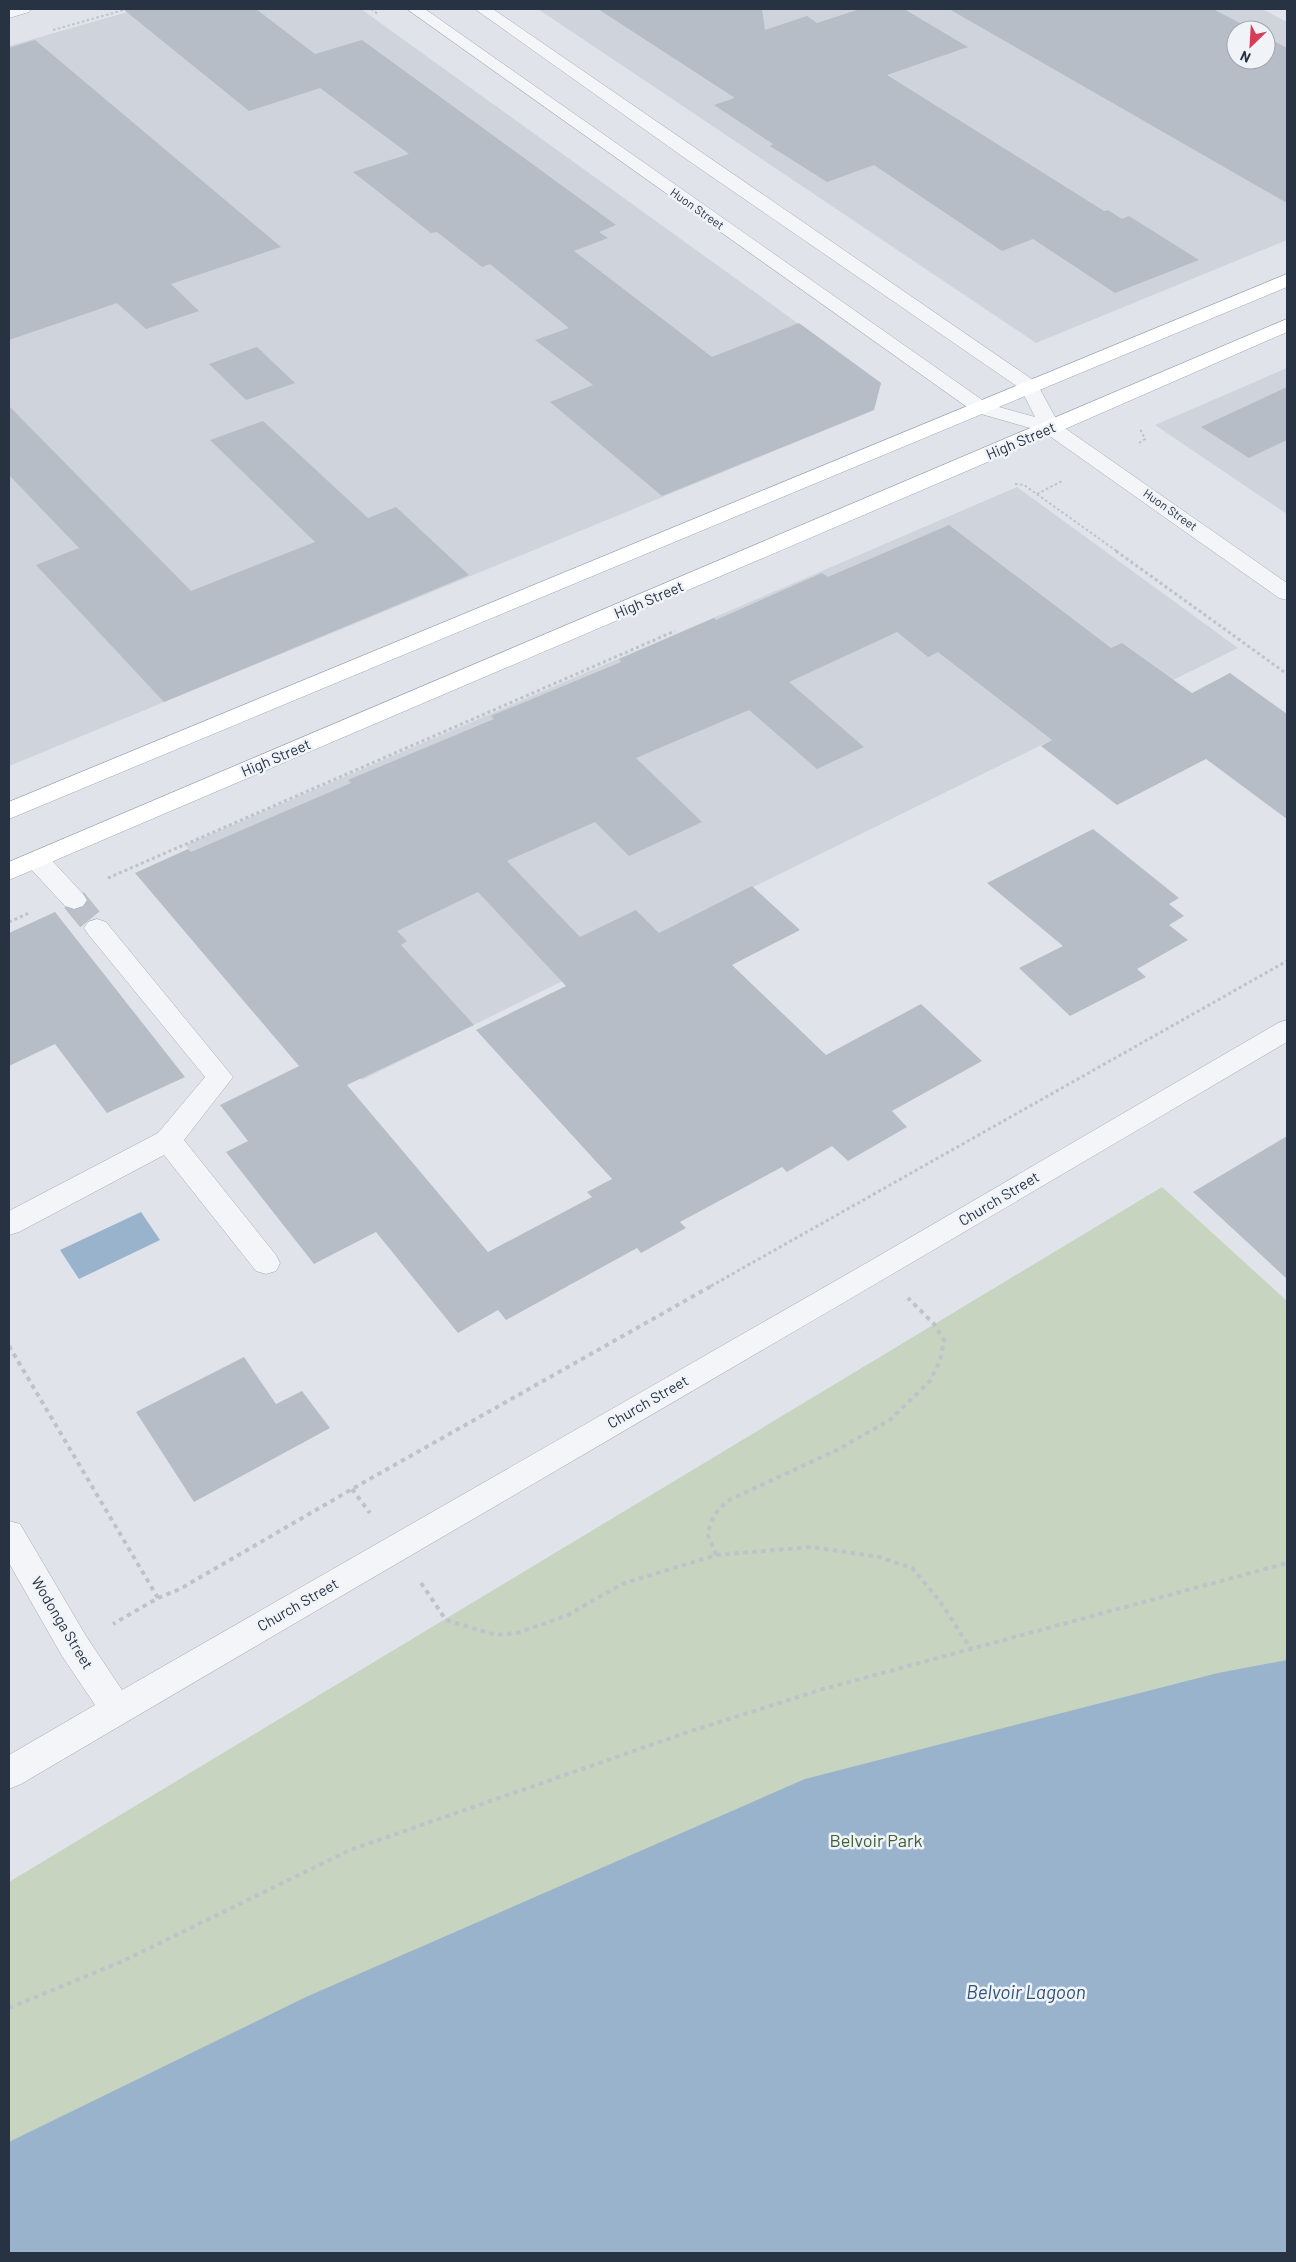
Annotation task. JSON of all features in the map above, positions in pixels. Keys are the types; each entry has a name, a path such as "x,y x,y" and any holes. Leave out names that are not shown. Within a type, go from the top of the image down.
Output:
{"main road":[{"path":"9,811 1287,280"},
{"name":"High Street","path":"9,872 1051,428 1287,325"}],"street":[{"path":"9,13 23,9"},
{"path":"420,12 442,9"},
{"path":"483,9 1029,386 1051,428"},
{"name":"Huon Street","path":"420,12 981,408 1051,428 1287,593"},
{"path":"472,49 519,33"},
{"path":"649,175 695,157"},
{"path":"804,284 854,265"},
{"path":"37,860 72,897"},
{"path":"9,1224 168,1140 220,1077 97,928"},
{"name":"Church Street","path":"9,1773 396,1547 880,1269 1287,1030"},
{"path":"168,1140 266,1263"},
{"name":"Wodonga Street","path":"9,1534 74,1646 117,1711"}],"path":[{"path":"45,32 127,9"},
{"path":"1037,494 1145,439 1140,429 1148,426"},
{"path":"1013,483 1024,485 1037,494 1287,674"},
{"path":"9,922 72,897 684,627"},
{"path":"74,1646 158,1598 180,1589 352,1489 1287,961"},
{"path":"716,1555 707,1533 715,1514 727,1500 838,1450 890,1420 930,1381 940,1361 944,1340 934,1324 880,1269"},
{"path":"9,1346 158,1598"},
{"path":"352,1489 396,1547 446,1620 496,1636 517,1633 568,1615 622,1584 716,1555 812,1547 879,1557 912,1568 939,1600 971,1649"},
{"path":"9,2008 123,1961 350,1850 688,1732 820,1690 1287,1563"}],"shaded area":[{"path":"138,9 361,9 881,383 874,410 9,766 9,46"},
{"path":"538,9 1262,9 1287,22 1287,240 1036,343"},
{"path":"1287,368 1287,514 1155,425"},
{"path":"1017,487 1238,648 362,1080 247,938 186,845"}],"green space":[{"name":"Belvoir Park","path":"1162,1187 1287,1301 1287,2253 9,2253 9,1882"}],"water":[{"path":"141,1212 160,1240 79,1279 60,1250"},
{"name":"Belvoir Lagoon","path":"1287,1660 1287,2253 9,2253 9,2142 306,1997 805,1779 1218,1673"}],"building":[{"path":"123,9 256,9 315,54 362,40 616,225 599,232 608,238 574,251 712,357 799,323 881,383 874,410 662,496 550,402 593,385 535,340 569,328 490,264 482,267 437,232 431,233 353,172 409,154 320,88 249,111"},
{"path":"598,9 762,9 765,30 807,16 817,23 860,9 904,9 968,47 887,75 1104,211 1108,210 1122,219 1129,216 1199,260 1115,293 1033,239 1002,251 874,165 827,182 770,146 773,144 714,105 735,98"},
{"path":"949,9 1213,9 1234,20 1226,20 1226,70 1276,70 1276,42 1287,48 1287,203"},
{"path":"35,40 281,247 171,284 199,311 146,329 117,303 9,340 9,48"},
{"path":"257,347 295,383 246,400 209,364"},
{"path":"1287,387 1287,440 1249,458 1201,427"},
{"path":"9,406 191,591 315,542 210,440 263,421 368,518 396,507 469,575 164,702 36,565 79,548 9,475"},
{"path":"949,525 1111,648 1122,643 1192,693 1230,673 1287,714 1287,819 1206,759 1117,805 1041,746 1052,740 938,652 928,657 897,632 789,682 864,747 817,769 749,710 636,758 702,822 629,856 595,822 507,861 580,937 636,910 659,933 752,886 800,930 732,965 826,1055 921,1004 982,1061 892,1111 907,1127 848,1161 832,1146 787,1172 782,1167 680,1222 686,1228 641,1253 637,1248 506,1320 498,1310 458,1333 376,1232 314,1264 226,1152 248,1141 220,1105 299,1066 135,873 188,849 191,852 351,783 348,780 494,719 491,716 621,662 619,659 714,618 716,620 822,573 828,577","holes":["478,892 566,986 476,1030 612,1179 587,1192 592,1197 488,1252 347,1085 474,1025 401,945 407,941 397,931"]},
{"path":"1093,829 1179,898 1169,904 1184,916 1169,925 1188,940 1137,969 1146,977 1070,1016 1019,968 1063,946 987,883"},
{"path":"55,912 185,1077 107,1113 55,1044 9,1066 9,933"},
{"path":"1287,1136 1287,1279 1193,1192"},
{"path":"244,1357 276,1404 302,1391 330,1428 194,1502 136,1412"}],"tunnel":[{"path":"74,900 97,928"}]}
